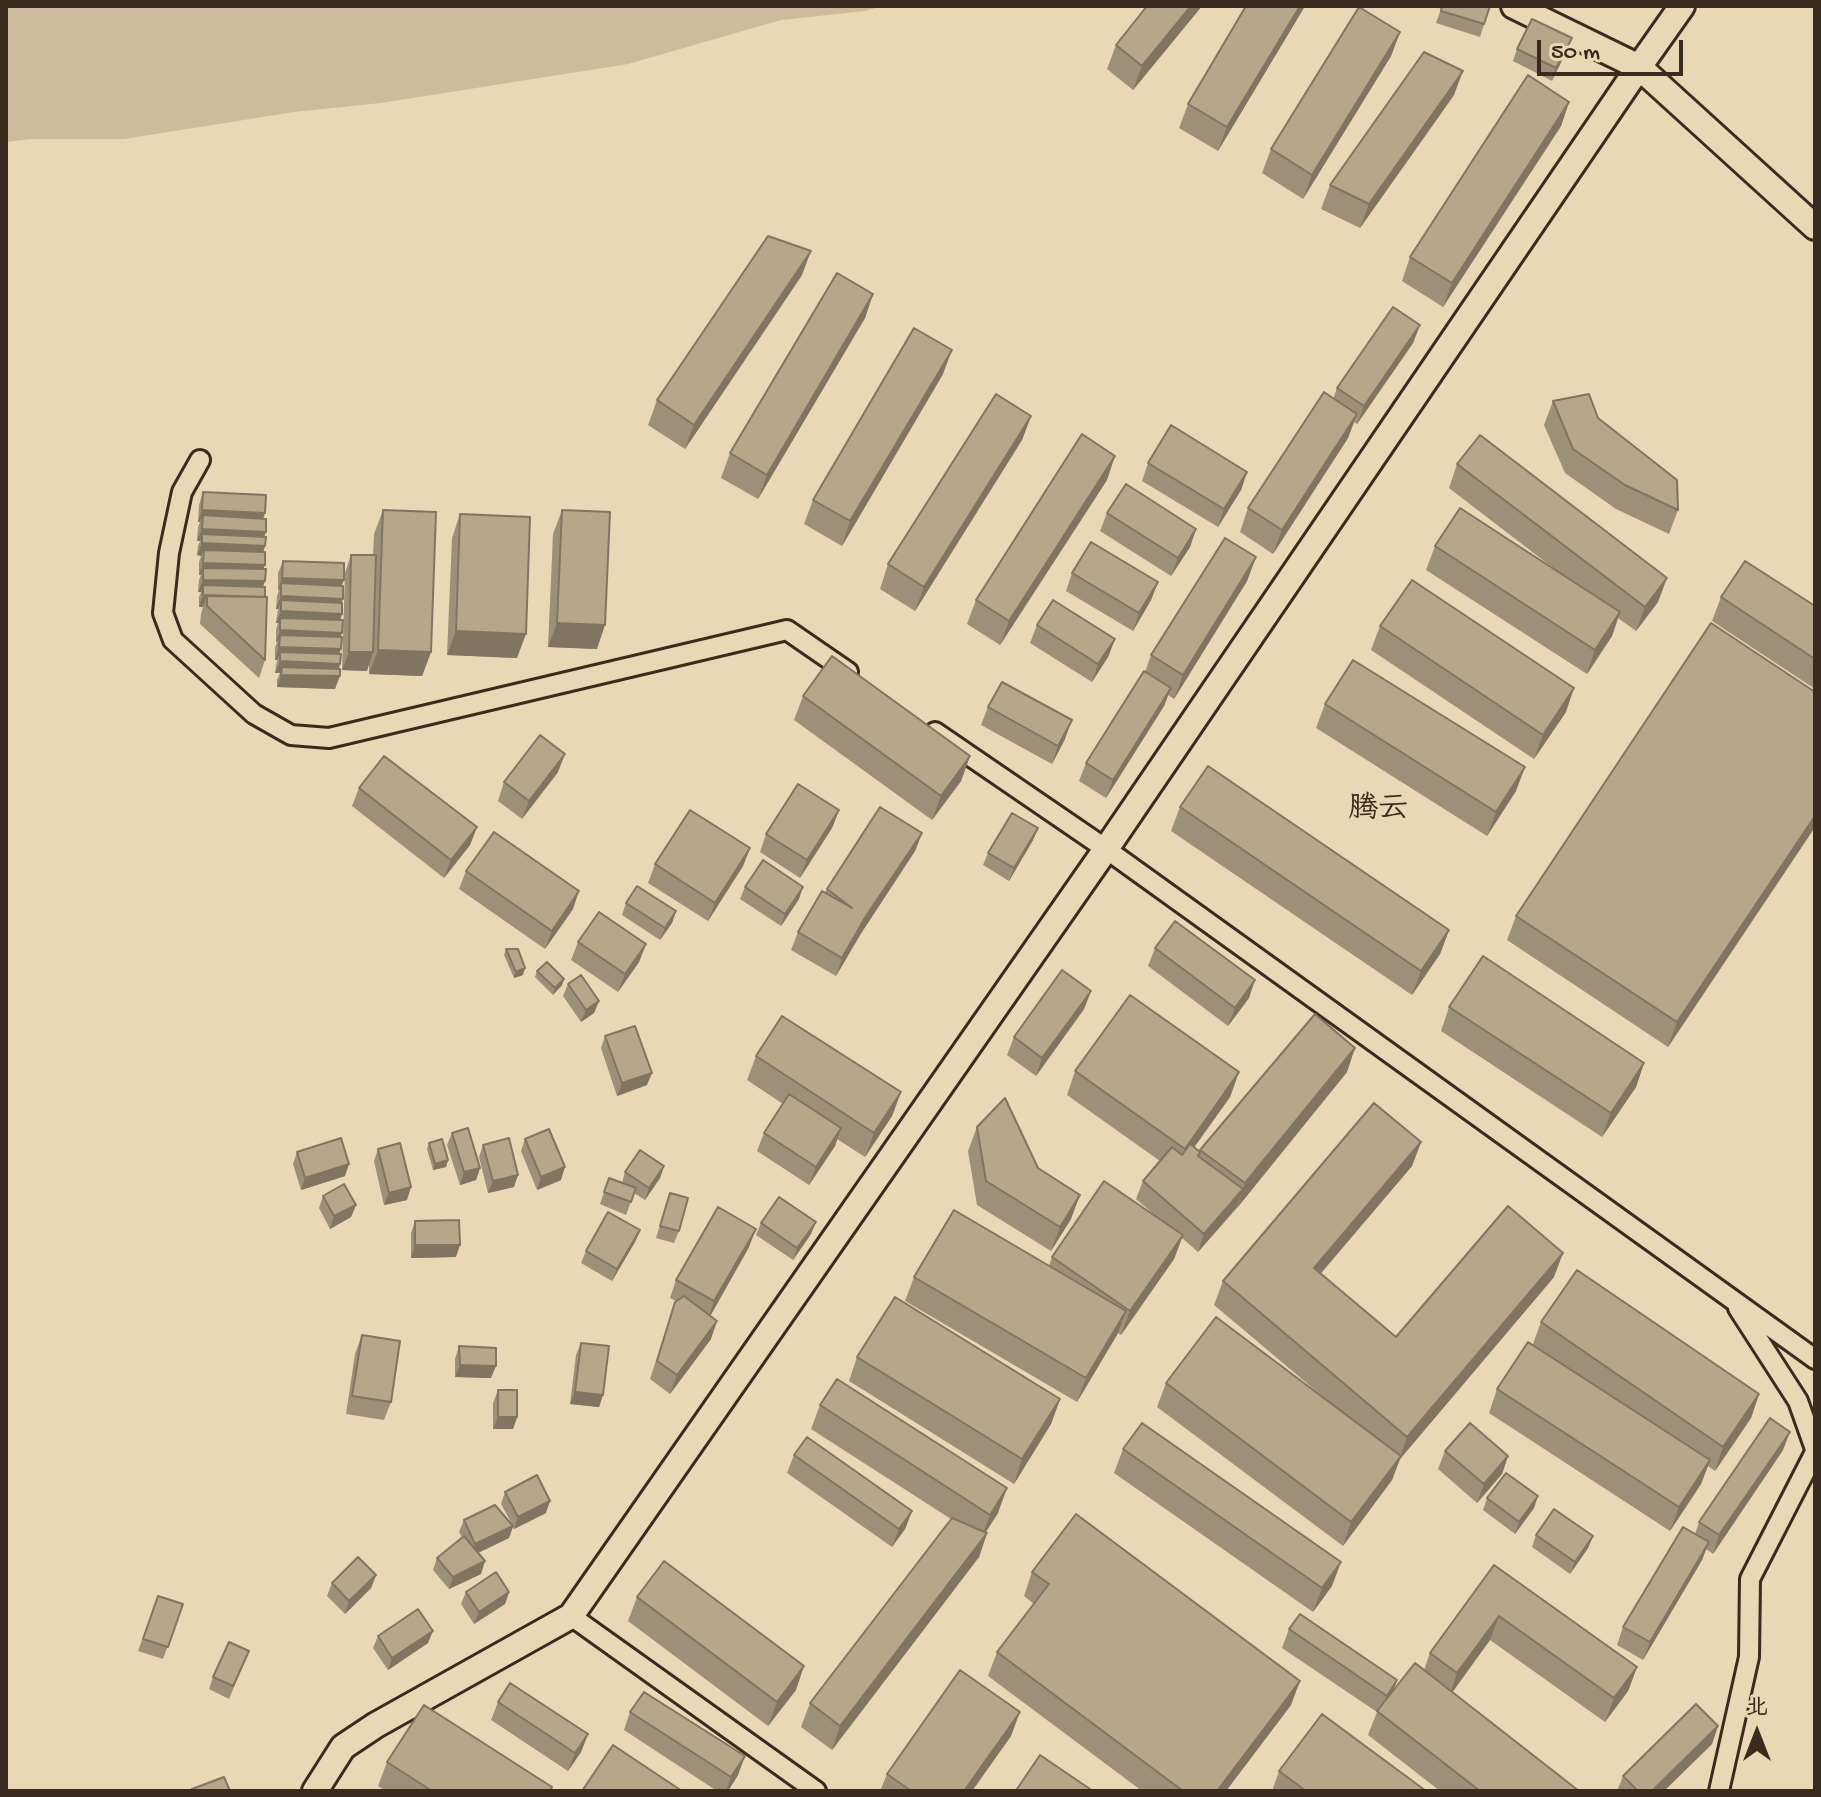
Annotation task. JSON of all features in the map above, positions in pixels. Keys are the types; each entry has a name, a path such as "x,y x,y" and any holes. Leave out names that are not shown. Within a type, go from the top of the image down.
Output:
{"street":[{"path":"1514,6 1639,67 1815,227"},
{"path":"315,1791 343,1747 376,1725 571,1616 1106,849 1682,6"},
{"path":"200,460 182,492 169,553 163,613 173,640 254,714 291,735 329,738 787,630 863,682"},
{"path":"914,717 1106,849 1815,1359"},
{"path":"1719,1791 1749,1657 1750,1579 1815,1451 1798,1401 1732,1299"},
{"path":"571,1616 816,1791"}],"shaded area":[{"path":"6,6 883,6 865,11 781,20 628,64 381,103 294,112 124,139 6,142"}],"building":[{"path":"1147,6 1191,6 1142,66 1116,45"},
{"path":"1246,6 1300,6 1227,127 1188,104"},
{"path":"1442,6 1490,6 1484,24 1441,11"},
{"path":"1359,7 1400,32 1312,175 1271,149"},
{"path":"1532,19 1572,38 1556,68 1517,49"},
{"path":"1424,52 1463,71 1369,204 1330,185"},
{"path":"1528,75 1569,102 1452,283 1410,257"},
{"path":"768,236 811,251 694,425 657,400"},
{"path":"837,273 873,294 767,475 730,453"},
{"path":"1393,307 1420,325 1364,406 1337,388"},
{"path":"914,328 952,350 850,521 813,500"},
{"path":"1324,392 1357,414 1282,530 1248,508"},
{"path":"996,394 1031,416 924,587 888,564"},
{"path":"1589,394 1598,418 1677,480 1678,510 1625,485 1573,449 1553,401"},
{"path":"1171,425 1247,472 1224,509 1148,463"},
{"path":"1082,434 1115,456 1009,621 976,600"},
{"path":"1480,435 1667,578 1645,607 1457,464"},
{"path":"1126,484 1196,529 1178,558 1107,513"},
{"path":"203,492 266,495 265,513 202,510"},
{"path":"1460,508 1620,612 1595,650 1435,546"},
{"path":"383,510 436,512 431,652 378,650"},
{"path":"562,510 610,512 605,625 557,623"},
{"path":"460,514 530,517 526,634 456,631"},
{"path":"203,515 266,519 266,532 202,529"},
{"path":"202,534 266,537 265,546 202,543"},
{"path":"1225,538 1256,557 1183,675 1151,655"},
{"path":"1091,542 1158,582 1139,613 1072,573"},
{"path":"204,550 265,552 265,565 203,563"},
{"path":"351,555 376,555 373,652 349,652"},
{"path":"283,561 344,563 344,580 282,578"},
{"path":"1745,561 1815,606 1815,659 1721,597"},
{"path":"203,568 266,569 265,581 203,580"},
{"path":"1412,580 1574,688 1543,735 1380,626"},
{"path":"281,583 343,586 343,599 281,596"},
{"path":"203,585 265,587 265,597 203,595"},
{"path":"207,596 267,597 265,660 207,606"},
{"path":"281,600 342,603 342,614 281,611"},
{"path":"1053,600 1115,639 1098,664 1037,625"},
{"path":"280,618 343,620 342,633 280,630"},
{"path":"1711,623 1815,692 1815,816 1677,1022 1516,916"},
{"path":"280,635 342,637 341,649 279,647"},
{"path":"280,652 341,654 340,664 280,661"},
{"path":"832,656 970,756 941,796 803,696"},
{"path":"1353,660 1525,767 1496,812 1325,704"},
{"path":"282,667 340,669 340,676 281,675"},
{"path":"1144,671 1171,688 1113,780 1086,763"},
{"path":"1002,682 1072,720 1058,746 988,707"},
{"path":"540,735 565,754 529,801 504,782"},
{"path":"384,756 477,827 451,860 359,788"},
{"path":"1208,766 1449,930 1421,971 1180,807"},
{"path":"798,784 839,810 807,860 766,834"},
{"path":"880,807 922,833 866,916 842,958 798,932 822,891 852,908 827,889"},
{"path":"690,810 750,848 715,903 655,864"},
{"path":"1012,813 1038,828 1014,868 988,853"},
{"path":"494,832 579,891 552,931 466,871"},
{"path":"763,860 803,887 785,914 745,887"},
{"path":"637,886 676,911 665,928 626,903"},
{"path":"599,912 646,944 625,974 578,942"},
{"path":"1175,921 1255,980 1235,1008 1155,948"},
{"path":"506,949 518,949 525,968 516,972"},
{"path":"1483,956 1644,1063 1611,1113 1449,1007"},
{"path":"547,962 564,979 555,988 537,971"},
{"path":"1062,970 1091,991 1042,1058 1014,1037"},
{"path":"581,975 599,1001 586,1010 568,984"},
{"path":"1130,995 1239,1072 1185,1149 1075,1071"},
{"path":"1315,1014 1355,1048 1245,1183 1200,1150"},
{"path":"782,1016 901,1092 874,1133 756,1056"},
{"path":"635,1026 652,1073 622,1083 605,1036"},
{"path":"789,1094 841,1128 816,1167 764,1133"},
{"path":"1005,1098 1038,1168 1080,1195 1060,1227 986,1181 977,1127"},
{"path":"1374,1103 1421,1142 1314,1268 1396,1337 1508,1206 1563,1253 1407,1437 1223,1281"},
{"path":"468,1128 480,1168 464,1172 452,1133"},
{"path":"549,1129 565,1167 541,1177 525,1139"},
{"path":"341,1138 349,1164 305,1178 297,1152"},
{"path":"509,1138 518,1175 493,1181 483,1145"},
{"path":"442,1139 448,1160 435,1164 429,1143"},
{"path":"400,1143 411,1187 389,1193 378,1149"},
{"path":"1190,1144 1200,1152 1198,1156 1243,1189 1204,1234 1143,1181 1172,1147 1182,1155"},
{"path":"640,1150 664,1166 649,1188 625,1172"},
{"path":"609,1178 636,1188 631,1202 604,1192"},
{"path":"1104,1181 1183,1235 1130,1311 1052,1257"},
{"path":"344,1184 356,1205 334,1216 323,1196"},
{"path":"670,1193 688,1198 679,1231 660,1226"},
{"path":"779,1197 816,1222 797,1248 761,1223"},
{"path":"718,1207 756,1229 714,1301 676,1280"},
{"path":"954,1210 1126,1311 1086,1378 914,1277"},
{"path":"608,1212 640,1230 617,1269 586,1251"},
{"path":"459,1220 460,1245 415,1245 415,1221"},
{"path":"1577,1270 1759,1394 1723,1447 1541,1322"},
{"path":"684,1296 717,1321 677,1375 657,1361 675,1302"},
{"path":"895,1297 1060,1399 1022,1459 857,1357"},
{"path":"1216,1317 1401,1456 1351,1522 1166,1383"},
{"path":"362,1335 400,1341 391,1402 352,1396"},
{"path":"1528,1342 1710,1460 1679,1507 1497,1389"},
{"path":"581,1343 609,1346 603,1395 575,1392"},
{"path":"459,1346 496,1348 496,1366 460,1365"},
{"path":"837,1379 1007,1488 990,1515 820,1405"},
{"path":"498,1390 517,1390 517,1417 498,1417"},
{"path":"1770,1418 1790,1432 1719,1535 1699,1522"},
{"path":"1142,1423 1341,1562 1322,1588 1123,1449"},
{"path":"1470,1423 1508,1456 1484,1484 1445,1451"},
{"path":"807,1437 912,1511 899,1529 794,1455"},
{"path":"1506,1473 1538,1496 1519,1522 1487,1498"},
{"path":"537,1475 550,1501 518,1517 505,1492"},
{"path":"495,1505 513,1526 475,1544 464,1520"},
{"path":"1554,1509 1593,1536 1575,1562 1536,1535"},
{"path":"1076,1514 1300,1681 1217,1791 1183,1791 997,1652 1049,1584 1032,1572"},
{"path":"952,1518 987,1533 840,1726 810,1703"},
{"path":"1683,1527 1709,1542 1650,1642 1623,1627"},
{"path":"464,1536 485,1561 453,1577 437,1558"},
{"path":"358,1557 376,1575 349,1601 332,1583"},
{"path":"664,1561 804,1666 777,1702 637,1597"},
{"path":"1494,1565 1637,1667 1614,1698 1499,1616 1457,1673 1430,1653"},
{"path":"496,1572 509,1592 479,1612 466,1592"},
{"path":"158,1596 183,1604 168,1647 143,1639"},
{"path":"418,1609 433,1631 392,1658 378,1636"},
{"path":"1300,1614 1397,1680 1387,1696 1289,1629"},
{"path":"229,1642 249,1651 233,1686 213,1677"},
{"path":"1415,1663 1579,1791 1480,1791 1377,1711"},
{"path":"960,1670 1020,1712 964,1791 911,1791 887,1774"},
{"path":"510,1683 588,1734 575,1753 498,1702"},
{"path":"644,1692 745,1756 731,1777 630,1712"},
{"path":"1696,1704 1718,1726 1652,1791 1638,1791 1623,1776"},
{"path":"424,1705 552,1787 550,1791 432,1791 387,1762"},
{"path":"1322,1714 1426,1791 1306,1791 1279,1771"},
{"path":"613,1745 682,1791 582,1791"},
{"path":"1040,1755 1093,1791 1017,1789"},
{"path":"224,1777 230,1791 192,1789"}],"district":[{"name":"腾云","path":"1378,811"}]}
